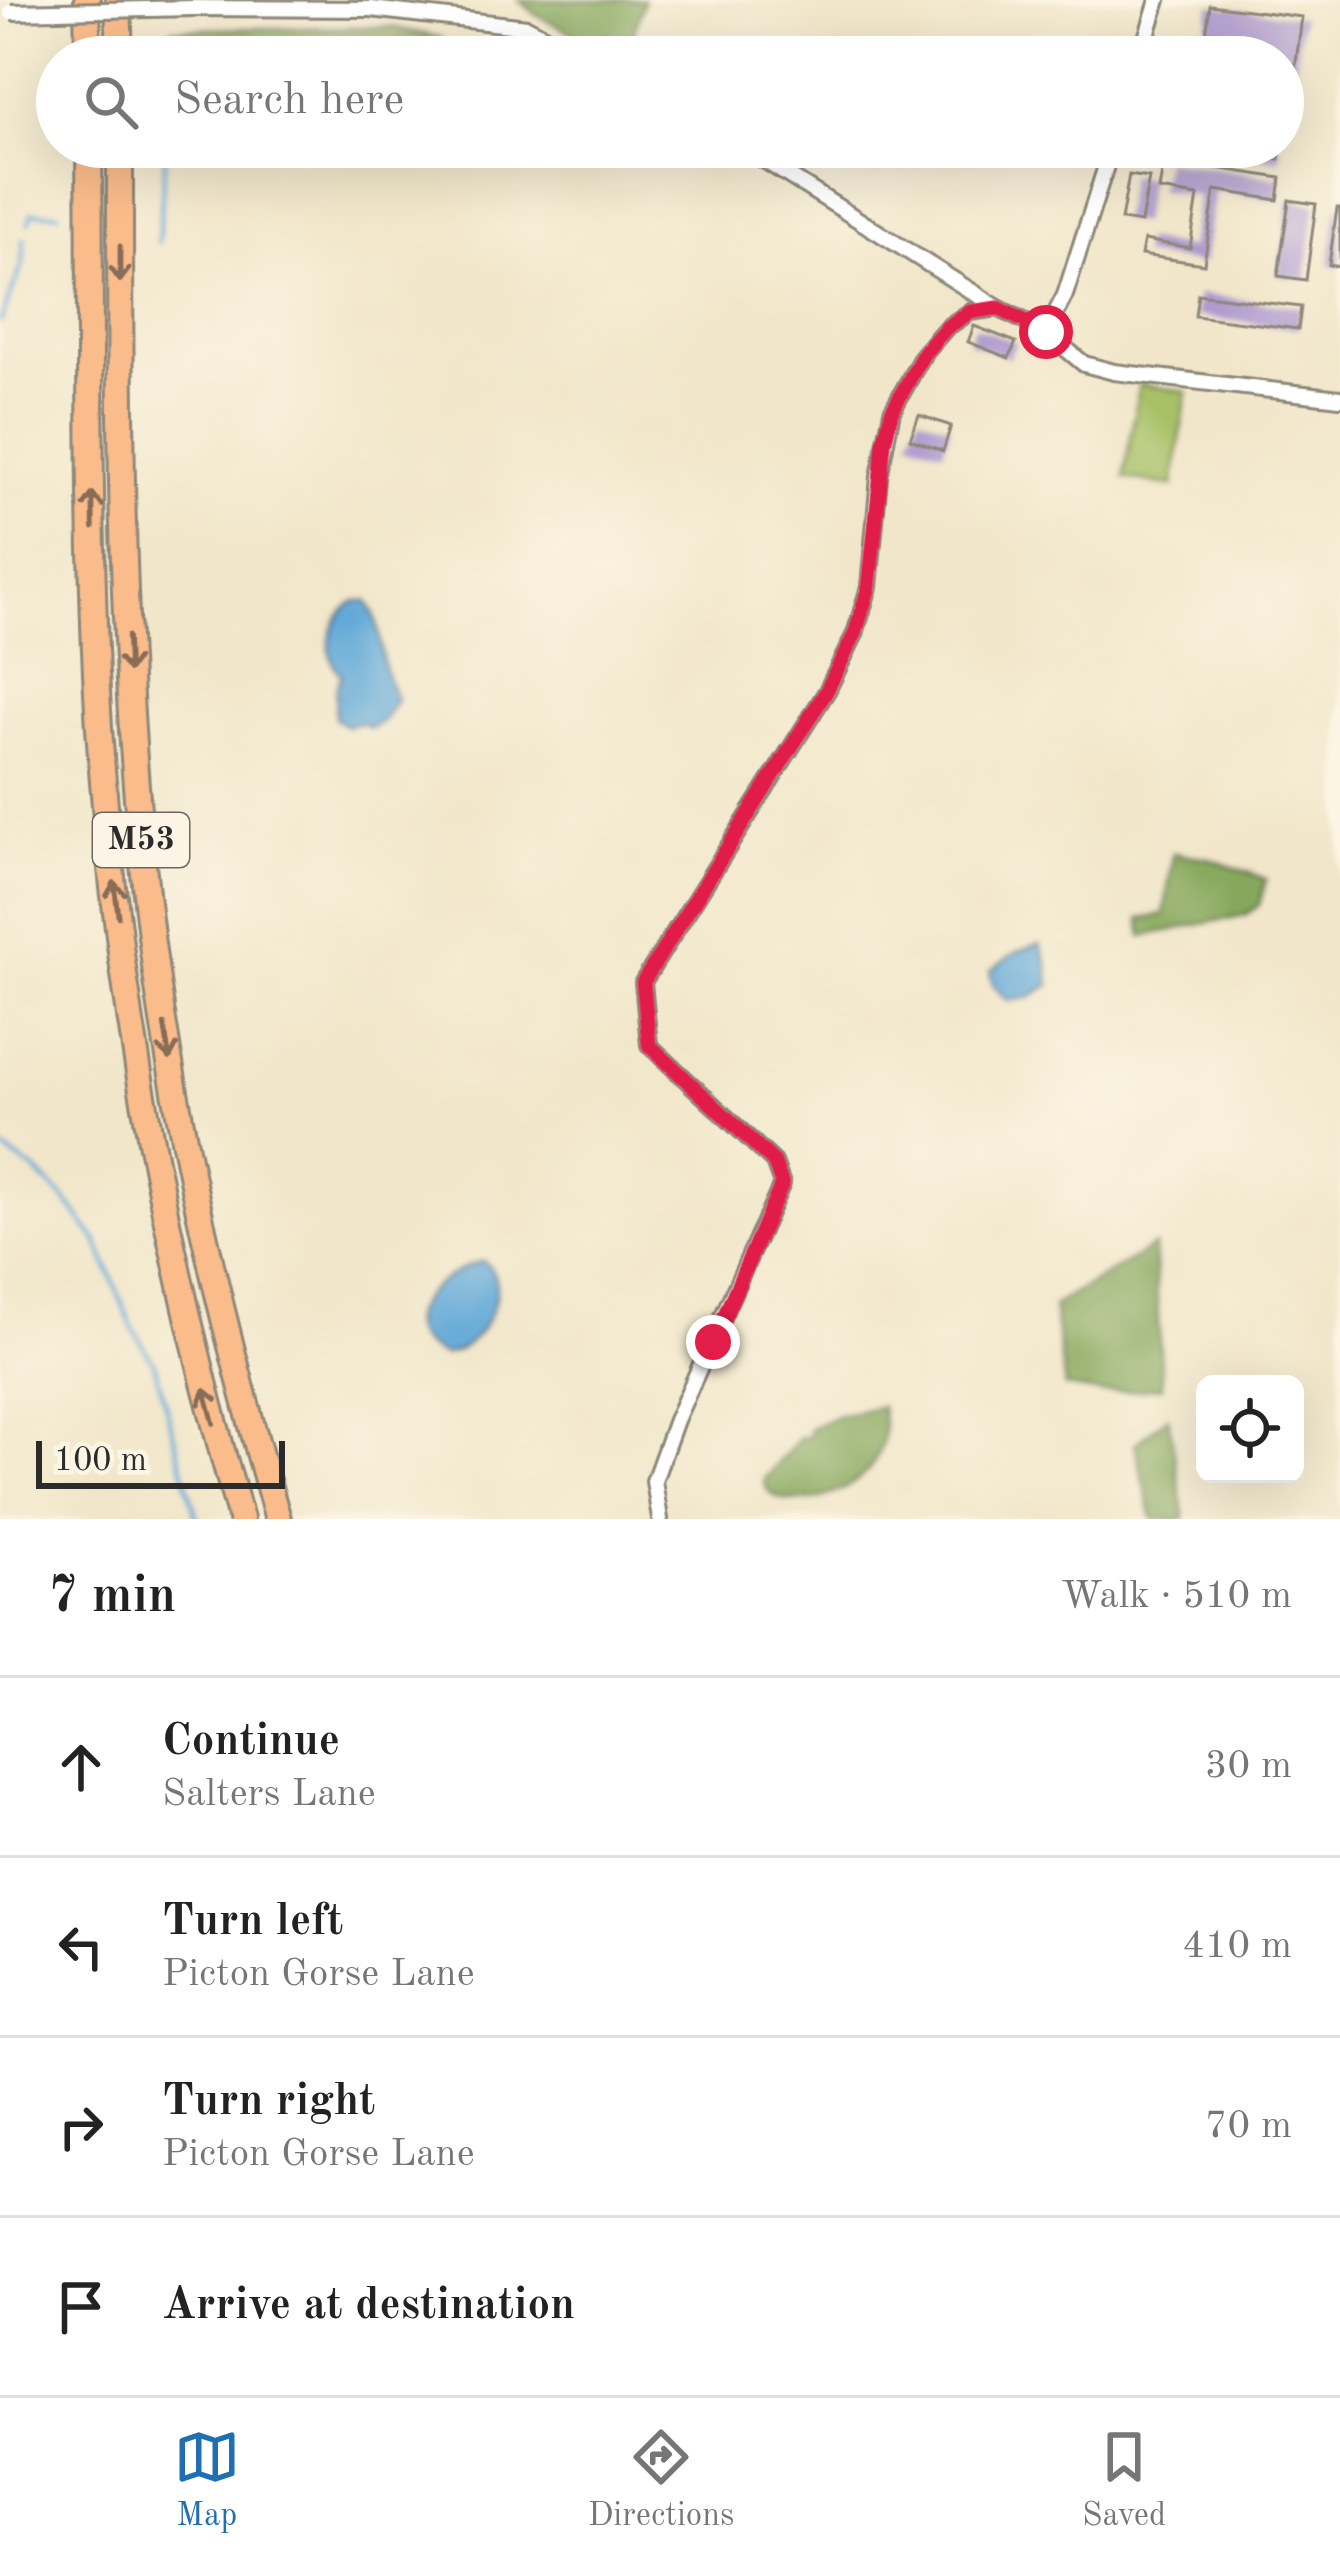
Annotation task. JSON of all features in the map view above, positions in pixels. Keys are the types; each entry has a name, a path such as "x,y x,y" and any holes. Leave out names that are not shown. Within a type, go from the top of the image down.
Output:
{"highway":[{"path":"87,0 88,36"},
{"path":"118,0 119,36"},
{"name":"M53","path":"89,168 96,673 110,849 133,1038 206,1398 242,1519"},
{"name":"M53","path":"120,168 122,501 130,709 142,854 197,1220 278,1519"}],"street":[{"path":"1147,36 1158,0"},
{"path":"5,12 371,8 527,27 544,36"},
{"path":"776,168 998,308 1046,332 1084,364 1114,372 1340,398"},
{"path":"1046,332 1065,296 1105,168"},
{"path":"660,1519 654,1481 676,1420 782,1184 774,1162 649,1045 643,982 815,710 855,634 869,587 878,477 892,411 924,353 946,328 970,312 998,308"}],"green space":[{"path":"519,0 644,0 633,36 578,36 538,16"},
{"path":"392,27 433,36 168,36 172,29"},
{"path":"1139,384 1187,392 1173,486 1124,478"},
{"path":"1173,853 1208,858 1266,879 1259,905 1245,915 1143,936 1140,919 1164,915"},
{"path":"1154,1246 1162,1387 1102,1393 1065,1387 1053,1306"},
{"path":"881,1406 883,1435 876,1458 862,1476 822,1498 782,1499 769,1491 764,1479 799,1438 808,1437 810,1428"},
{"path":"1168,1416 1185,1519 1153,1519 1135,1444"}],"water":[{"path":"356,601 367,601 372,609 396,699 386,717 369,728 361,723 346,726 335,719 336,688 342,675 331,656 331,635 340,616"},
{"path":"1040,944 1050,985 1028,998 1008,1001 993,985 990,971 1017,952"},
{"path":"483,1261 495,1281 488,1319 461,1349 443,1355 423,1343 414,1330 414,1316 433,1288"}],"building":[{"path":"1210,5 1302,17 1299,36 1206,36"},
{"path":"1163,168 1216,168 1281,178 1278,200 1215,190 1204,264 1141,255 1144,240 1190,248 1198,196 1159,190"},
{"path":"1129,175 1149,178 1141,223 1121,220"},
{"path":"1289,200 1316,204 1306,280 1278,276"},
{"path":"1340,208 1340,267 1329,265"},
{"path":"1198,294 1301,307 1298,329 1195,316"},
{"path":"974,326 1016,342 1009,358 968,342"},
{"path":"919,415 951,426 943,451 910,439"}],"waterway":[{"path":"158,243 164,168"},
{"path":"29,223 32,213 59,213"},
{"path":"0,322 23,264 24,239"},
{"path":"0,1147 66,1200 97,1241 132,1327 154,1363 197,1519"}],"route":[{"path":"713,1342 782,1184 774,1162 649,1045 643,982 826,692 855,634 869,587 884,443 892,411 924,353 946,328 970,312 998,308 1046,332"}]}
